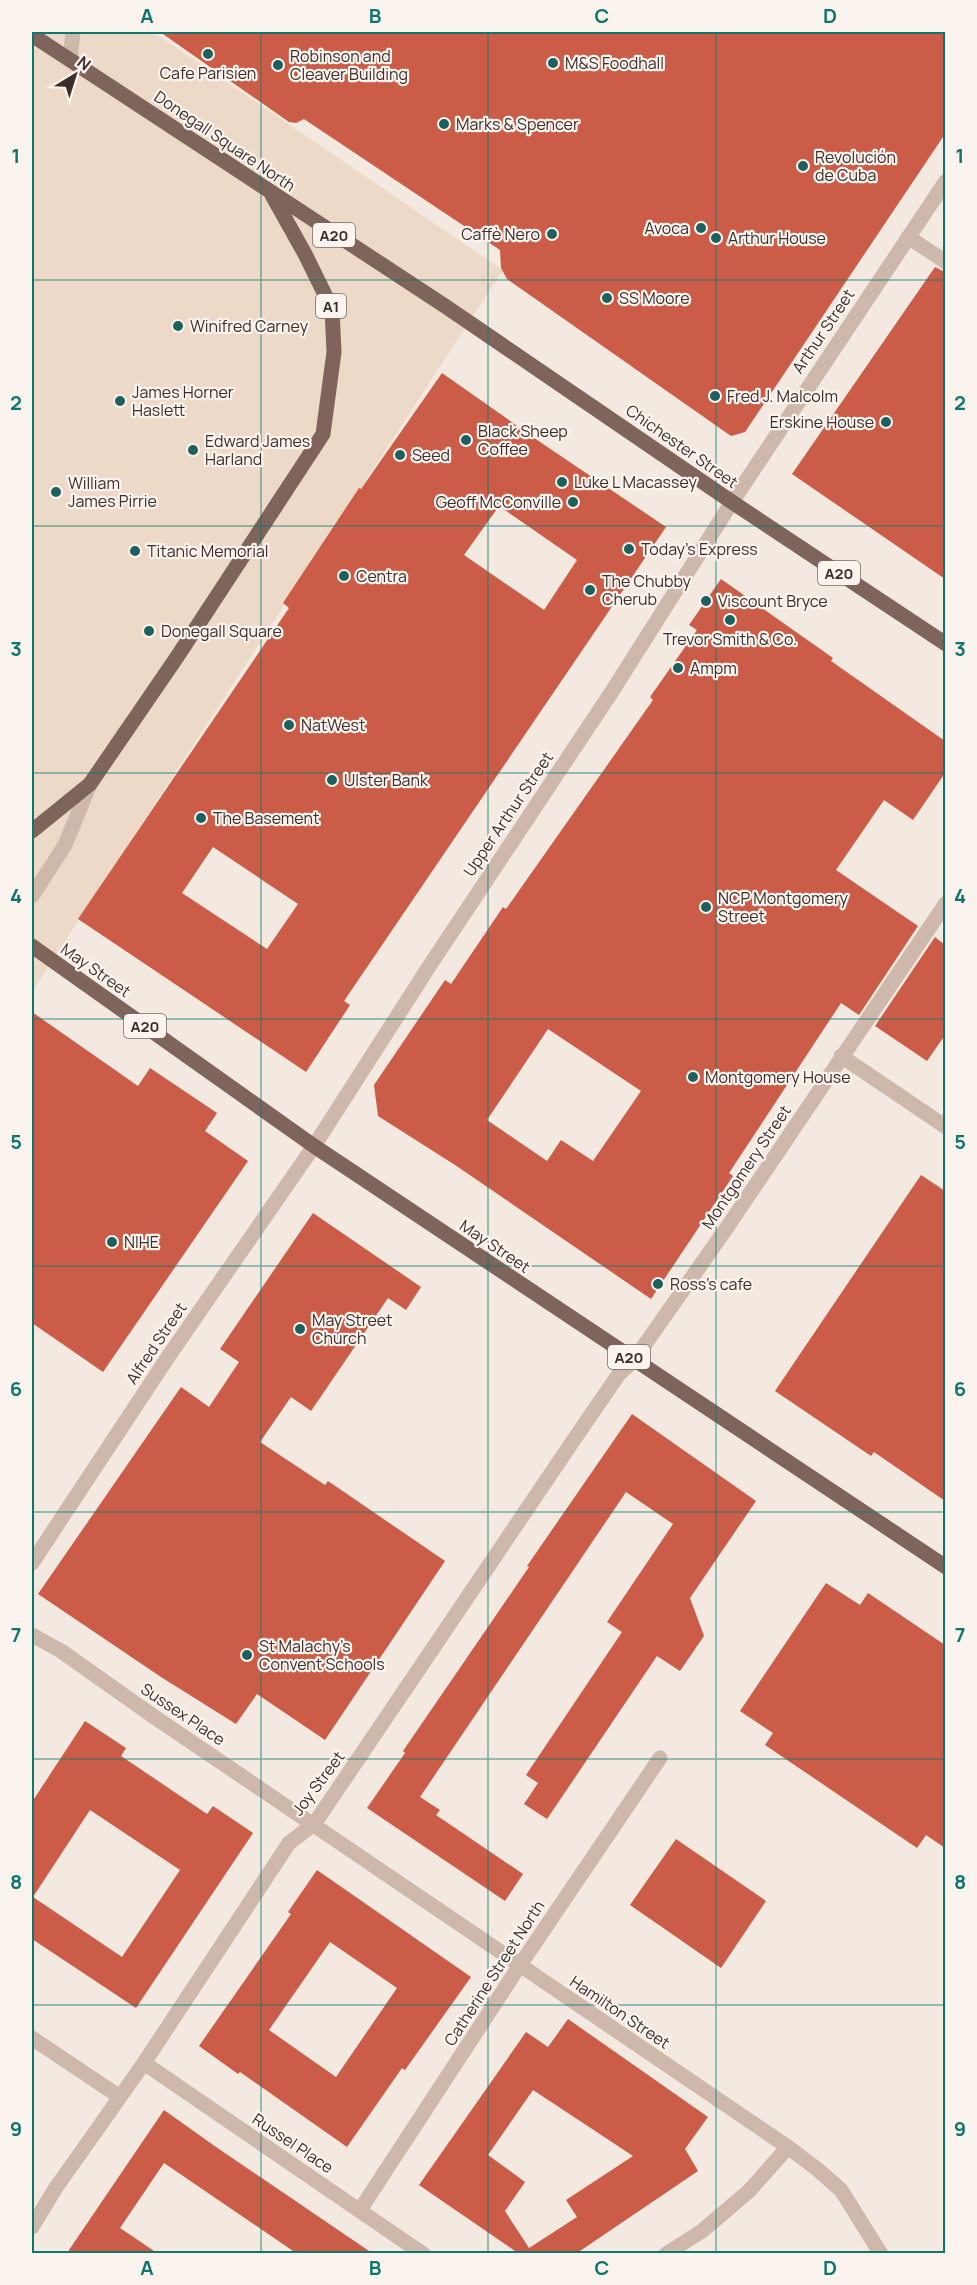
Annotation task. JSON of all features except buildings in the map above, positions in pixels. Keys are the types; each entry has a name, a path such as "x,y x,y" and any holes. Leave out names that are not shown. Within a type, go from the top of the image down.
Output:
{"main road":[{"name":"Donegall Square North","path":"32,35 398,277"},
{"name":"A1","path":"32,831 90,784 177,657 323,434 334,352 332,309 271,193"},
{"name":"Chichester Street","path":"398,277 945,644"},
{"name":"May Street","path":"32,946 314,1146 945,1567"}],"street":[{"path":"70,60 73,32"},
{"name":"Arthur Street","path":"732,502 945,181"},
{"path":"908,237 945,262"},
{"name":"Upper Arthur Street","path":"314,1146 432,962 611,693 732,502"},
{"path":"32,896 65,845 90,784"},
{"name":"Montgomery Street","path":"634,1360 728,1226 945,903"},
{"path":"841,1056 945,1127"},
{"name":"Alfred Street","path":"32,1563 168,1357 314,1146"},
{"name":"Joy Street","path":"32,2227 55,2189 144,2063 289,1843 314,1824 619,1374 634,1360"},
{"name":"Sussex Place","path":"32,1635 61,1651 314,1824"},
{"name":"Catherine Street North","path":"360,2210 520,1965 660,1758"},
{"name":"Hamilton Street","path":"314,1824 788,2147 841,2190 881,2253"},
{"path":"32,2038 120,2097"},
{"name":"Russel Place","path":"144,2063 423,2253"},
{"path":"666,2253 702,2231 749,2191 788,2147"}],"shaded area":[{"name":"Donegall Square","path":"32,32 153,32 503,270 32,992"}],"place":[{"name":"Cafe Parisien","path":"208,54"},
{"name":"M&S Foodhall","path":"553,63"},
{"name":"Robinson and Cleaver Building","path":"278,65"},
{"name":"Marks & Spencer","path":"444,124"},
{"name":"Revolución de Cuba","path":"803,166"},
{"name":"Avoca","path":"701,228"},
{"name":"Caffè Nero","path":"552,234"},
{"name":"Arthur House","path":"716,238"},
{"name":"SS Moore","path":"607,298"},
{"name":"Winifred Carney","path":"178,326"},
{"name":"Fred J. Malcolm","path":"715,396"},
{"name":"James Horner Haslett","path":"120,401"},
{"name":"Erskine House","path":"886,422"},
{"name":"Black Sheep Coffee","path":"466,440"},
{"name":"Edward James Harland","path":"193,450"},
{"name":"Seed","path":"400,455"},
{"name":"Luke L Macassey","path":"562,482"},
{"name":"William James Pirrie","path":"56,492"},
{"name":"Geoff McConville","path":"573,502"},
{"name":"Today's Express","path":"629,549"},
{"name":"Titanic Memorial","path":"135,551"},
{"name":"Centra","path":"344,576"},
{"name":"The Chubby Cherub","path":"590,590"},
{"name":"Viscount Bryce","path":"706,601"},
{"name":"Trevor Smith & Co.","path":"730,620"},
{"name":"Donegall Square","path":"149,631"},
{"name":"Ampm","path":"678,668"},
{"name":"NatWest","path":"289,725"},
{"name":"Ulster Bank","path":"332,780"},
{"name":"The Basement","path":"201,818"},
{"name":"NCP Montgomery Street","path":"706,907"},
{"name":"Montgomery House","path":"693,1077"},
{"name":"NIHE","path":"112,1242"},
{"name":"Ross's cafe","path":"658,1284"},
{"name":"May Street Church","path":"300,1329"},
{"name":"St Malachy's Convent Schools","path":"247,1655"}]}
